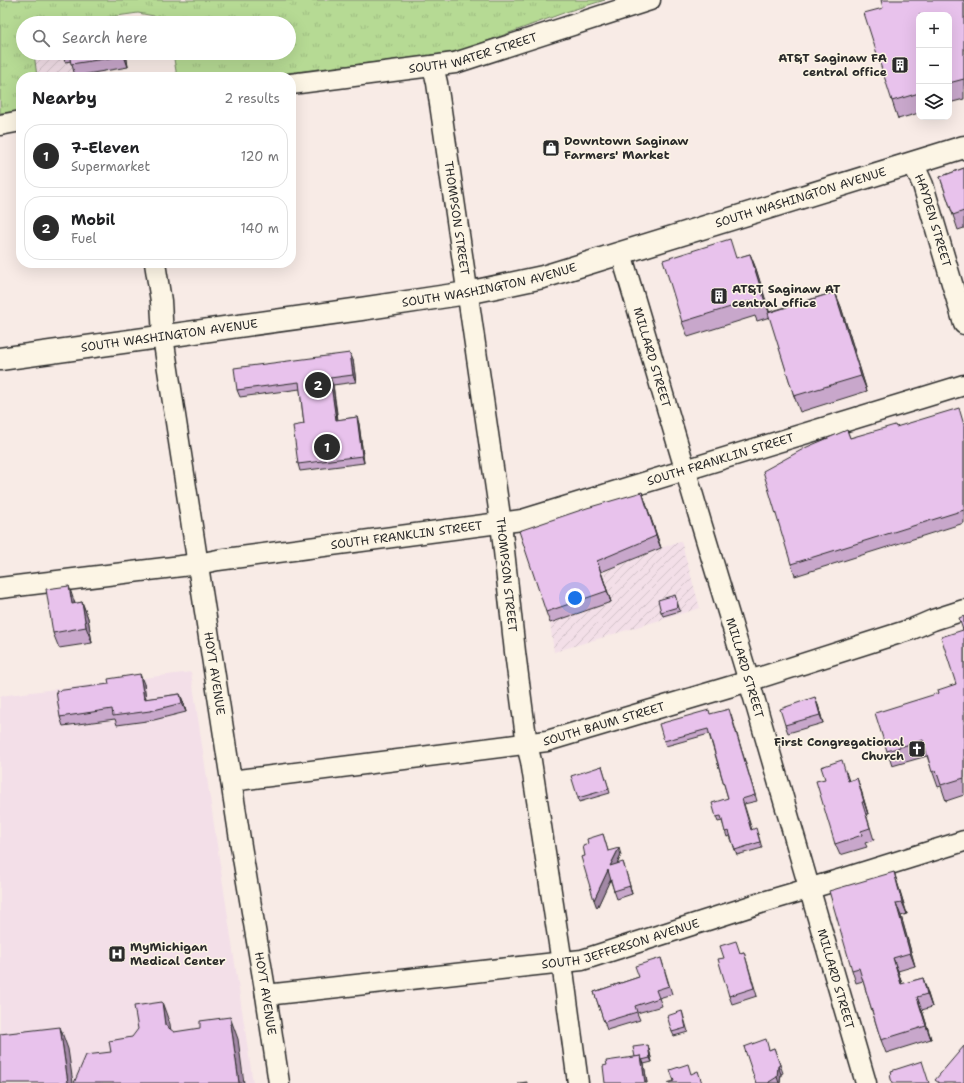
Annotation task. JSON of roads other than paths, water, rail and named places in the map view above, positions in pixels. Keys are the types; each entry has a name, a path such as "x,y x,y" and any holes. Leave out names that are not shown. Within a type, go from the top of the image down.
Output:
{"main road":[{"name":"SOUTH WASHINGTON AVENUE","path":"0,359 467,293 543,277 964,147"}],"street":[{"name":"SOUTH WATER STREET","path":"296,83 454,63 650,0"},
{"name":"THOMPSON STREET","path":"433,66 437,83 500,524 527,745 531,761 562,963 578,1083"},
{"path":"0,125 16,122"},
{"name":"HAYDEN STREET","path":"913,163 923,185 964,324"},
{"name":"MILLARD STREET","path":"621,253 749,681 866,1083"},
{"name":"HOYT AVENUE","path":"156,268 161,302 163,336 279,1083"},
{"name":"SOUTH FRANKLIN STREET","path":"0,588 198,564 218,560 522,520 964,385"},
{"name":"SOUTH BAUM STREET","path":"231,780 547,742 749,681 912,629 933,620 964,610"},
{"name":"SOUTH JEFFERSON AVENUE","path":"266,995 582,960 964,841"}],"place":[{"name":"AT&T Saginaw FA central office","path":"900,65"},
{"name":"Downtown Saginaw Farmers' Market","path":"551,148"},
{"name":"AT&T Saginaw AT central office","path":"719,296"},
{"name":"Mobil","path":"318,385"},
{"name":"7-Eleven","path":"327,447"},
{"name":"First Congregational Church","path":"917,749"},
{"name":"MyMichigan Medical Center","path":"117,954"}]}
